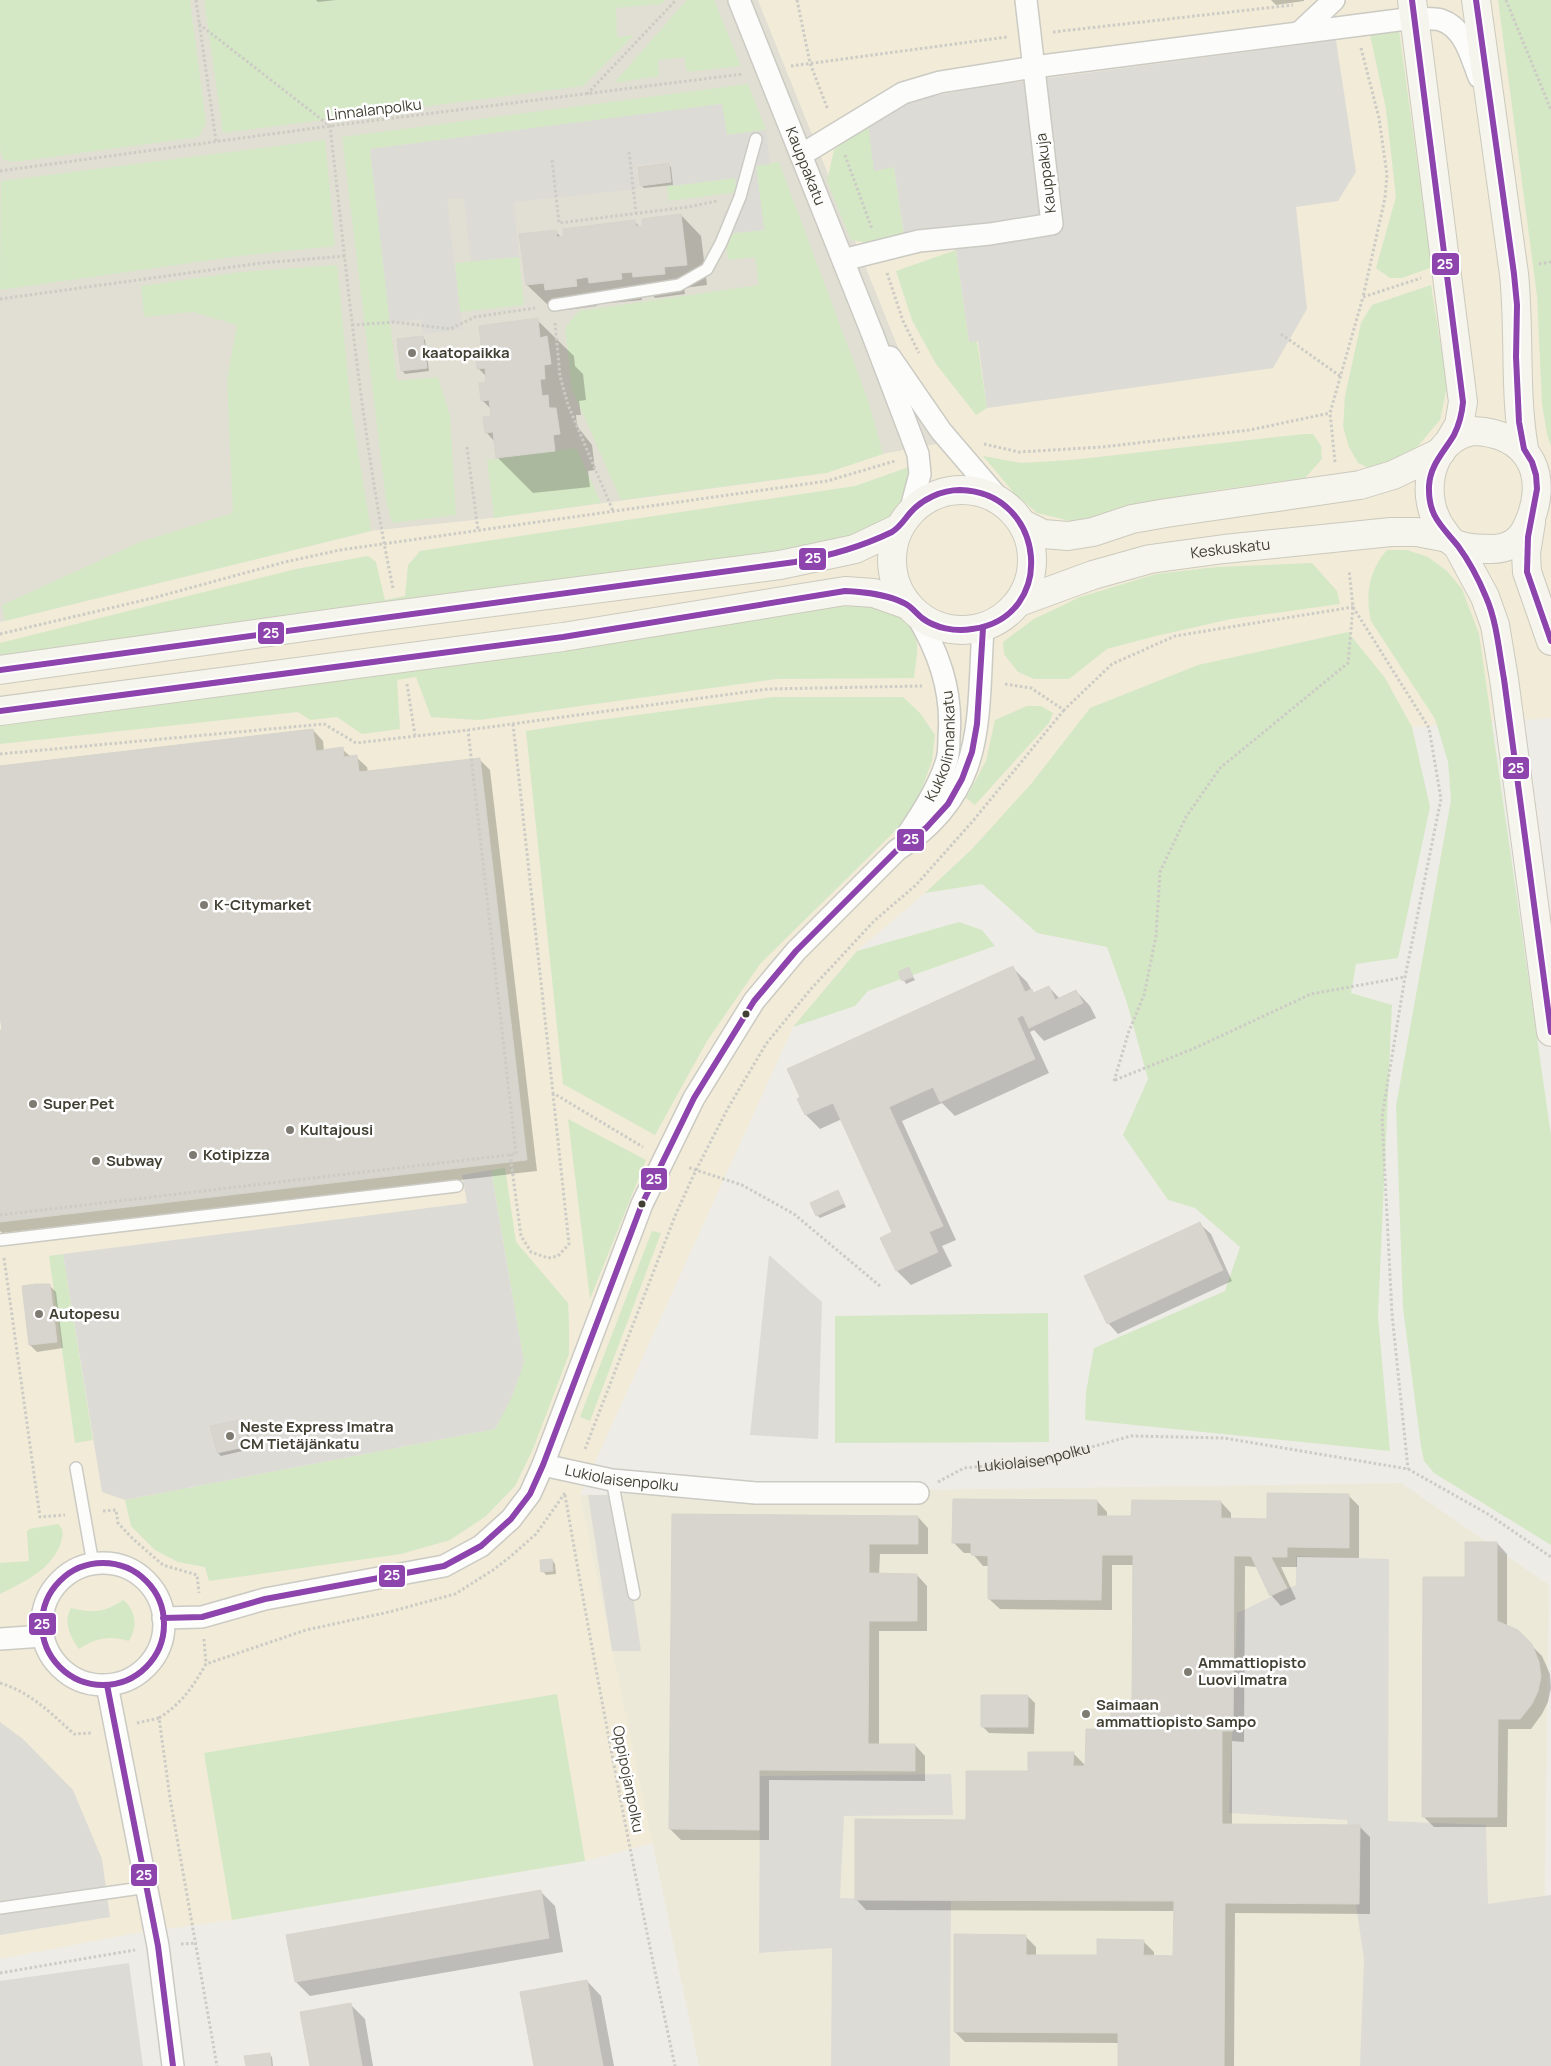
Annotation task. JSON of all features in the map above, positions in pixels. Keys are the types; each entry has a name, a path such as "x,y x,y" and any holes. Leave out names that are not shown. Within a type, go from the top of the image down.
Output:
{"main road":[{"path":"1476,0 1514,274 1517,305 1516,357 1519,422 1524,449 1532,462 1536,475 1536,502 1528,537 1527,572 1530,586 1551,641"},
{"path":"1413,9 1463,402 1459,425 1430,477 1431,509 1437,524 1453,541 1486,596 1495,625 1504,679 1551,1032"},
{"path":"1023,524 1043,534 1068,536 1093,532 1132,519 1166,512 1360,485 1393,475 1446,446 1465,433 1482,431 1507,437 1524,449"},
{"path":"0,670 362,619 780,565 855,549 905,520 933,495 947,491 975,491 1001,502 1013,511 1023,524 1030,539 1033,555 1032,572 1027,588 1019,602 1003,618 982,628 962,630 942,628 923,619 910,608 897,588 892,568 893,547 905,520"},
{"path":"1453,541 1478,548 1498,549 1514,544 1524,534 1531,520"},
{"name":"Keskuskatu","path":"1019,602 1093,575 1150,559 1234,548 1391,532 1417,532 1453,541"},
{"path":"0,711 563,637 845,591 874,593 910,608"}],"street":[{"name":"Kauppakatu","path":"739,0 872,333 918,454 920,474 905,520"},
{"name":"Kauppakuja","path":"843,260 920,241 990,234 1052,224 1026,0"},
{"path":"1300,32 1334,0"},
{"path":"801,155 903,93 940,82 1034,67 1355,26 1413,9 1453,26 1465,41 1489,100"},
{"name":"Kauppakatu","path":"872,333 955,448 1001,502"},
{"name":"Kukkolinnankatu","path":"163,1618 202,1617 265,1599 444,1566 481,1546 511,1519 530,1494 543,1465 642,1204 694,1098 754,1001 796,951 897,850 920,817 935,790 947,759 950,727 949,700 942,670 931,639 910,608"},
{"name":"Kukkolinnankatu","path":"897,850 913,840 938,818 950,802 970,760 977,731 982,628"},
{"name":"Lukiolaisenpolku","path":"543,1465 612,1480 756,1493 918,1493"},
{"path":"93,1564 117,1564 140,1574 156,1592 163,1618 163,1640 153,1662 134,1678 107,1685 88,1684 67,1674 52,1657 43,1636 43,1611 53,1589 70,1572 93,1564"},
{"path":"0,1639 43,1636"},
{"path":"107,1685 148,1887 158,1946 173,2066"}],"lane":[{"path":"554,305 679,285 706,269 721,243 740,197 756,139"},
{"path":"1,1240 457,1186"},
{"path":"76,1468 93,1564"},
{"path":"612,1480 634,1594"},
{"path":"0,1908 148,1887"}],"path":[{"path":"196,0 216,142"},
{"path":"587,94 676,0"},
{"path":"1506,0 1551,110"},
{"path":"199,24 330,126 362,409 383,543 394,594"},
{"path":"1335,466 1330,413 1363,297 1385,198 1387,175 1379,118 1355,26"},
{"name":"Linnalanpolku","path":"0,171 330,126 752,73"},
{"path":"629,152 636,213"},
{"path":"552,160 559,223 688,207 740,197"},
{"path":"0,299 261,263 345,256"},
{"path":"1539,264 1551,262"},
{"path":"1363,297 1423,278"},
{"path":"352,325 395,322 450,329 475,318 554,305 560,376 568,406 613,511"},
{"path":"1281,334 1340,376"},
{"path":"955,448 982,444 1019,452 1102,448 1250,430 1330,413"},
{"path":"467,447 478,530"},
{"path":"0,634 153,598 285,562 340,550 827,481 918,454"},
{"path":"1349,570 1353,606 1348,663 1220,768 1186,817 1160,872 1156,936 1144,995 1129,1031 1114,1081 1195,1048 1310,994 1405,978"},
{"path":"206,1664 306,1630 389,1612 455,1594 494,1570 536,1534 564,1494 575,1473 601,1412 675,1216 696,1170 728,1108 766,1044 810,990 874,921 916,885 972,822 1064,710 1112,664 1175,636 1353,606"},
{"path":"1353,606 1429,728 1441,800 1405,978 1382,1117 1392,1314 1408,1469"},
{"path":"406,679 415,735"},
{"path":"1002,684 1031,688 1064,710"},
{"path":"0,754 324,724 356,743 468,730 768,689 922,686"},
{"path":"510,1154 521,1236 531,1252 548,1258 558,1256 569,1244 513,724"},
{"path":"0,1216 516,1154 468,730"},
{"path":"552,1093 663,1159 742,1185 794,1214 880,1286"},
{"path":"1,1240 40,1517 116,1510 118,1523 133,1540 163,1565 197,1575 198,1584"},
{"name":"Lukiolaisenpolku","path":"918,1493 964,1468 1040,1462 1131,1436 1224,1438 1408,1469 1488,1514 1551,1557"},
{"name":"Oppipojanpolku","path":"564,1494 645,1928 675,2066"},
{"path":"141,1723 159,1718 174,1708 192,1689 206,1664 205,1648"},
{"path":"0,1682 20,1691 43,1706 74,1734 84,1734"},
{"path":"159,1718 170,1798 217,2066"},
{"path":"0,1973 101,1956"}],"shaded area":[{"path":"0,0 758,0 937,444 883,454 826,473 494,518 371,531 0,622"},
{"path":"758,0 1551,0 1551,718 1412,727 1385,678 1032,784 972,849 925,893 857,951 793,1027 580,1495 653,1843 585,1861 232,1920 130,1934 0,1959 0,622 371,531 494,518 826,473 883,454 937,444"},
{"path":"1336,40 1356,172 1338,201 1296,207 1307,309 1273,368 987,408 978,341 969,342 956,250 904,235 894,167 874,171 868,124 916,99 987,86"},
{"path":"722,104 727,135 766,130 770,164 756,166 764,230 725,234 723,212 739,210 735,178 673,186 670,162 636,165 638,189 514,202 519,257 471,261 464,198 447,199 462,329 423,334 421,319 390,323 370,149"},
{"path":"491,1170 524,1363 511,1399 495,1429 125,1500 102,1492 63,1254 467,1203 462,1175"},
{"path":"769,1255 822,1302 818,1439 750,1435"},
{"name":"Saimaan ammattiopisto Sampo","path":"1401,1483 1549,1585 1544,1935 1551,1981 1551,2066 699,2066 580,1495"},
{"path":"588,1495 618,1495 641,1651 612,1651"},
{"path":"1296,1556 1389,1559 1388,1821 1486,1825 1488,1904 1551,1895 1551,2066 1360,2066 1364,1959 1347,1820 1229,1813 1237,1613 1296,1585"},
{"path":"0,1722 23,1739 73,1790 102,1859 110,1917 0,1935"},
{"path":"951,1774 953,1815 844,1816 840,1898 951,1901 950,2066 831,2066 832,1948 759,1953 760,1776"},
{"path":"129,1963 143,2066 0,2066 0,1981"}],"green space":[{"path":"0,0 190,0 206,124 198,137 15,162 3,160 0,148"},
{"path":"204,0 665,0 661,4 616,8 617,37 634,35 583,86 223,133"},
{"path":"687,0 714,0 741,66 687,72 684,57 658,60 659,76 614,83"},
{"path":"1498,0 1551,0 1551,447 1542,404 1537,296"},
{"path":"1399,30 1431,263 1430,268 1402,278 1390,278 1376,268 1396,197 1386,109 1370,35"},
{"path":"748,84 766,130 727,135 722,104 370,149 397,381 438,377 450,416 456,515 392,523 386,500 342,137"},
{"path":"868,124 894,167 904,235 873,244 851,240 827,181 834,150"},
{"path":"325,140 335,246 239,256 0,290 1,181"},
{"path":"779,162 868,400 883,454 826,473 621,500 572,389 565,328 579,311 759,285 755,257 728,260 725,234 764,230 756,166"},
{"path":"735,178 737,192 669,201 667,186"},
{"path":"956,250 969,341 977,341 987,408 976,415 936,364 912,320 896,271"},
{"path":"519,257 524,305 460,312 455,263"},
{"path":"337,265 351,408 371,531 5,621 2,605 140,542 233,513 227,380 237,325 193,312 144,317 141,286 240,272"},
{"path":"1431,285 1447,386 1440,420 1416,448 1374,470 1358,463 1349,447 1343,427 1345,396 1361,323 1372,305"},
{"path":"1313,434 1321,446 1322,459 1305,478 1218,490 1145,504 1075,522 1037,513 1014,493 983,456 1021,463 1071,460"},
{"path":"576,448 601,503 494,518 487,460"},
{"path":"909,467 903,498 887,518 878,525 856,536 819,546 0,661 0,643 296,569 368,556 376,562 385,600 405,596 408,565 420,551 855,486"},
{"path":"1387,550 1407,550 1428,557 1447,571 1462,589 1479,634 1551,1135 1551,1545 1434,1473 1424,1461 1421,1447 1403,1308 1396,1106 1451,800 1448,762 1435,719 1371,621 1368,602 1372,574"},
{"path":"1312,563 1337,591 1340,604 1231,619 1107,649 1069,679 1034,679 1018,672 1004,654 1003,642 1034,619 1080,597 1156,574 1216,567"},
{"path":"845,601 887,610 904,621 911,629 917,643 914,678 776,679 479,720 431,717 416,677 397,680 400,729 362,734 337,717 310,720 298,712 0,744 0,722"},
{"path":"1348,632 1385,678 1412,727 1430,807 1398,958 1356,964 1351,993 1392,1005 1378,1316 1390,1451 1085,1420 1086,1392 1094,1348 1225,1291 1240,1247 1195,1208 1168,1200 1123,1135 1148,1079 1127,1003 1107,947 1037,933 982,884 925,893 972,849 1031,784 1090,708 1198,665"},
{"path":"773,697 903,697 920,713 935,735 932,761 916,805 892,834 760,964 707,1041 655,1135 563,1084 526,731"},
{"path":"1027,706 1041,706 1053,713 1049,723 975,805 966,798 986,761 995,720"},
{"path":"959,922 982,930 995,946 868,991 855,1006 793,1027 857,951"},
{"path":"568,1119 646,1160 590,1299"},
{"path":"505,1168 516,1242 568,1303 569,1322 569,1354 533,1449 515,1486 486,1516 450,1540 401,1554 209,1581 205,1567 178,1562 155,1550 131,1526 125,1500 495,1429 524,1363 491,1170"},
{"path":"652,1231 661,1233 590,1421 580,1417"},
{"path":"63,1254 93,1440 75,1443 49,1256"},
{"path":"1048,1313 1049,1442 835,1443 835,1316"},
{"path":"58,1524 62,1530 62,1537 57,1551 51,1560 36,1574 0,1594 0,1563 29,1561 27,1532 29,1529"},
{"path":"123,1600 131,1609 134,1619 134,1630 129,1641 109,1638 91,1642 79,1649 73,1640 68,1624 71,1608 98,1611 104,1610"},
{"path":"557,1694 585,1861 232,1920 204,1753"}],"building":[{"path":"669,163 671,182 640,186 638,167"},
{"path":"681,214 687,265 664,267 665,274 633,277 632,272 621,273 622,279 589,283 588,277 576,279 577,286 545,290 544,283 526,285 519,234 556,230 557,237 564,236 563,229 635,220 636,226 642,226 642,219"},
{"path":"538,318 540,338 547,336 551,364 544,365 545,379 540,379 542,396 548,395 549,408 556,408 560,434 553,435 555,451 496,458 493,432 485,433 483,417 491,416 489,400 481,401 479,383 486,382 485,368 477,369 475,352 482,351 479,326"},
{"name":"kaatopaikka","path":"423,336 427,368 401,371 397,339"},
{"path":"313,729 316,751 343,747 344,757 357,755 359,772 480,758 527,1160 0,1222 0,1030 2,1030 0,1016 0,766"},
{"path":"1013,966 1025,992 1032,989 1033,993 1049,986 1055,1000 1076,990 1083,1003 1029,1028 1023,1015 1017,1018 1035,1059 940,1102 933,1087 889,1107 943,1226 929,1232 938,1252 896,1271 880,1238 892,1232 833,1103 805,1115 797,1099 800,1097 787,1069"},
{"path":"909,967 913,977 902,981 898,972"},
{"path":"838,1190 844,1203 816,1216 810,1203"},
{"path":"1200,1222 1223,1270 1107,1324 1084,1276"},
{"name":"Autopesu","path":"50,1284 57,1342 29,1345 22,1286"},
{"name":"Neste Express Imatra CM Tietäjänkatu","path":"243,1419 249,1446 217,1453 210,1426"},
{"path":"1267,1493 1349,1494 1349,1548 1287,1547 1287,1557 1271,1557 1287,1588 1270,1596 1251,1556 1234,1556 1233,1731 1222,1731 1222,1824 1360,1825 1359,1904 1225,1903 1224,2066 1118,2066 1118,2033 954,2032 954,1934 1026,1935 1026,1955 1097,1955 1097,1939 1144,1940 1143,1955 1173,1956 1174,1901 855,1900 855,1819 966,1820 966,1771 1028,1771 1028,1752 1074,1752 1073,1766 1085,1766 1086,1729 1111,1729 1111,1704 1132,1704 1133,1555 1102,1555 1101,1600 988,1599 988,1556 971,1555 971,1543 952,1543 953,1499 1097,1500 1097,1516 1131,1516 1132,1500 1221,1501 1221,1518 1267,1519"},
{"path":"672,1514 918,1516 918,1544 869,1544 869,1573 917,1574 917,1621 869,1621 868,1744 915,1744 915,1771 759,1770 759,1830 669,1829"},
{"path":"1465,1542 1497,1542 1497,1621 1518,1630 1532,1644 1539,1662 1541,1677 1538,1691 1532,1704 1520,1719 1498,1719 1497,1817 1422,1817 1423,1577 1465,1577"},
{"path":"552,1559 553,1571 541,1572 540,1560"},
{"path":"981,1695 1028,1695 1028,1727 981,1727"},
{"path":"541,1890 549,1938 295,1982 286,1935"},
{"path":"587,1980 603,2066 534,2066 520,1992"},
{"path":"351,2003 362,2066 310,2066 300,2012"},
{"path":"270,2053 271,2066 246,2066 244,2056"}],"transit line":[{"name":"25","path":"1412,0 1463,402 1456,431 1432,472 1429,496 1433,513 1458,546 1477,577 1490,607 1495,627 1504,679 1551,1032"},
{"name":"25","path":"1476,0 1514,274 1517,305 1516,357 1519,422 1524,449 1532,462 1536,475 1537,489 1528,537 1527,572 1551,641"},
{"name":"25","path":"0,670 795,562 845,550 892,532 900,526 920,503 953,490 989,496 1011,511 1025,532 1031,556 1029,581 1019,603 1000,620 972,629 959,630 939,627 922,618 909,606 890,597 845,591 563,637 0,711"},
{"name":"25","path":"163,1618 202,1617 265,1599 444,1566 481,1546 511,1519 530,1494 543,1465 642,1204 694,1098 754,1001 796,951 897,850 926,828 948,804 962,779 972,752 977,724 983,628"},
{"name":"25","path":"103,1563 126,1568 146,1581 159,1601 164,1624 159,1647 146,1667 126,1680 103,1685 80,1680 60,1667 47,1647 42,1624 47,1601 60,1581 80,1568 103,1563"},
{"name":"25","path":"107,1685 158,1946 173,2066"}],"place":[{"name":"kaatopaikka","path":"412,353"},
{"name":"K-Citymarket","path":"204,905"},
{"name":"Super Pet","path":"33,1104"},
{"name":"Kultajousi","path":"290,1130"},
{"name":"Kotipizza","path":"193,1155"},
{"name":"Subway","path":"96,1161"},
{"name":"Autopesu","path":"39,1314"},
{"name":"Neste Express Imatra CM Tietäjänkatu","path":"230,1436"},
{"name":"Ammattiopisto Luovi Imatra","path":"1188,1672"},
{"name":"Saimaan ammattiopisto Sampo","path":"1086,1714"}]}
